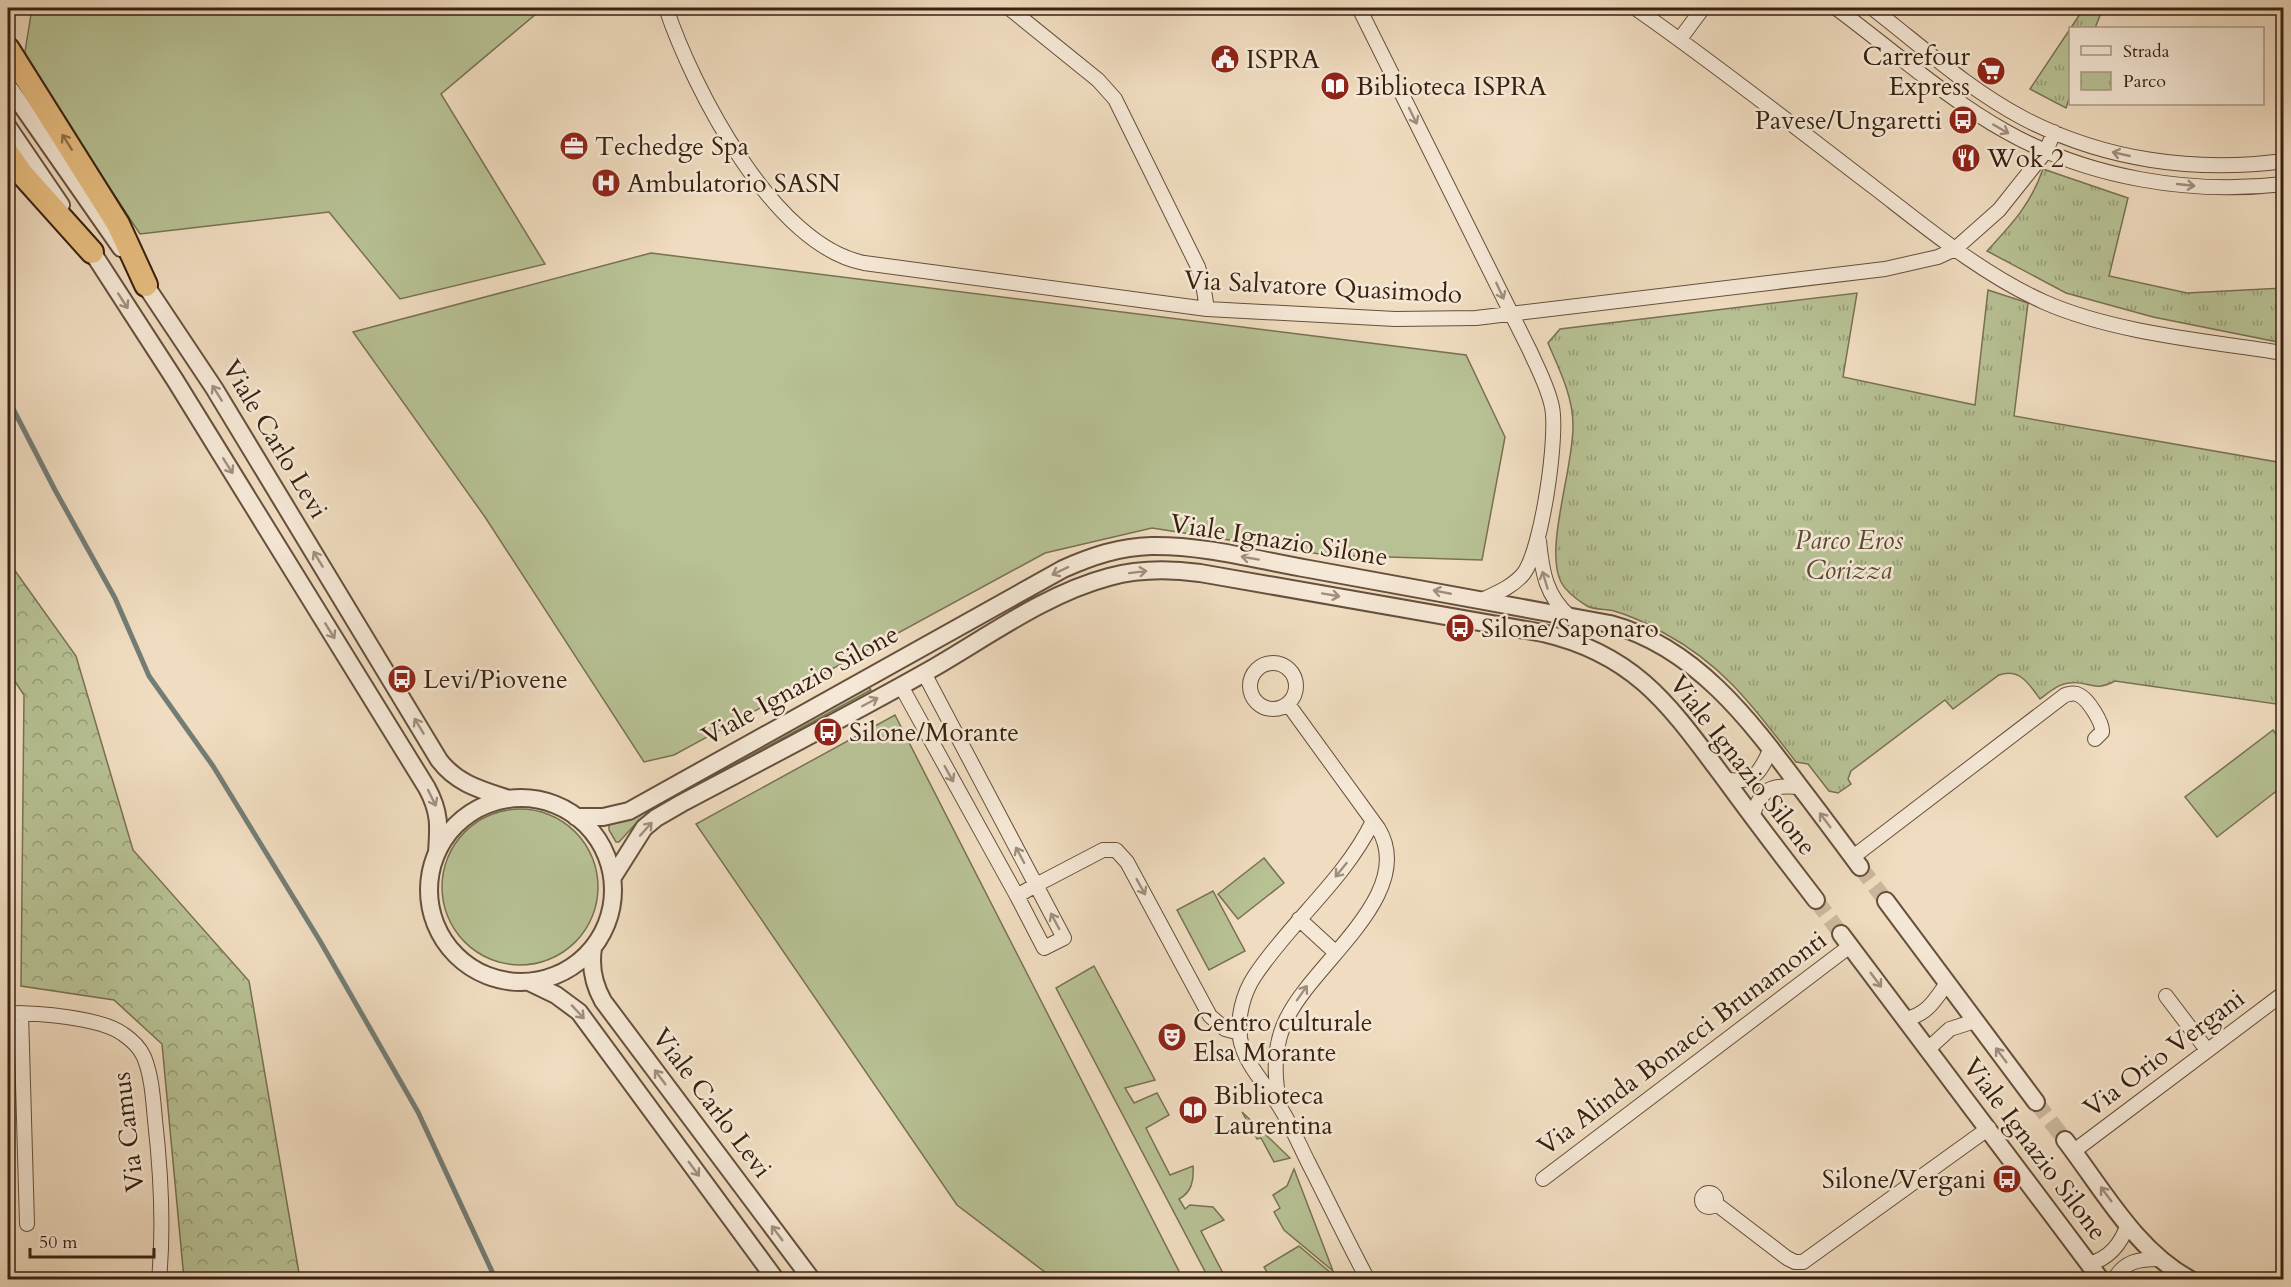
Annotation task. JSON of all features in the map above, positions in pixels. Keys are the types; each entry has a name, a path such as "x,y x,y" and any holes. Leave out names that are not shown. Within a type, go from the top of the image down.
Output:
{"highway":[{"path":"8,50 118,224 146,285"},
{"path":"8,154 22,174 92,252"}],"street":[{"name":"Via Salvatore Quasimodo","path":"666,8 696,82 747,165 766,191 796,224 814,240 836,254 864,262 1207,309 1395,319 1457,318 1885,269 1932,259 1955,249 1999,210 2046,151 2054,132"},
{"path":"1009,8 1098,80 1115,99 1198,267 1207,309"},
{"path":"1359,8 1546,387 1553,415 1552,447 1538,536 1523,574 1511,585 1482,600"},
{"path":"1635,8 1680,39 1955,249 2017,289 2046,303 2086,317 2133,328 2283,353"},
{"path":"1680,39 1703,8"},
{"path":"1836,8 1978,114 2004,131 2046,151 2097,169 2164,183 2233,188 2283,184"},
{"path":"1872,8 1988,96 2021,117 2054,132 2101,149 2173,163 2236,166 2283,161"},
{"name":"Viale Carlo Levi","path":"8,86 146,285 229,413 439,760 450,773 464,783 509,799"},
{"name":"Viale Carlo Levi","path":"8,127 175,380 427,788 439,816 437,852"},
{"path":"1538,536 1546,586 1570,617"},
{"name":"Viale Ignazio Silone","path":"576,817 603,817 629,811 1050,575 1086,558 1112,551 1152,546 1203,550 1618,626 1675,655 1722,691 1771,748 1856,862"},
{"name":"Viale Ignazio Silone","path":"613,877 644,828 656,818 901,686 1045,604 1087,584 1109,577 1133,572 1169,570 1190,571 1543,633 1587,646 1617,662 1651,688 1668,705 1816,900"},
{"path":"901,686 1044,948 1064,938 924,673"},
{"path":"1856,862 2037,715 2065,695 2079,695 2103,726 2102,732 2095,739"},
{"path":"1281,1108 1276,1065 1282,1028 1294,1005 1366,916 1384,882 1388,862 1387,848 1373,821 1288,704"},
{"path":"1724,779 1743,782 1751,779 1761,768 1771,748"},
{"path":"1752,816 1766,790 1780,786 1800,787"},
{"path":"527,798 544,801 576,817 592,831 604,849 613,877 611,911 604,931 593,948 575,965 553,977 529,982 510,982 491,977 458,958 436,927 431,908 429,889 431,870 446,836 459,822 482,807 509,799 527,798"},
{"path":"1368,1280 1281,1108 1252,1067 1243,1048 1240,1033 1242,1007 1250,984 1273,950 1353,856 1373,821"},
{"path":"1017,896 1103,850 1116,850 1127,862 1215,1022 1225,1029 1240,1033"},
{"name":"Viale Ignazio Silone","path":"1886,901 2036,1101"},
{"path":"1299,919 1335,952"},
{"name":"Viale Ignazio Silone","path":"1845,940 2102,1280"},
{"name":"Via Alinda Bonacci Brunamonti","path":"1543,1179 1845,940"},
{"name":"Viale Carlo Levi","path":"593,948 591,959 593,974 603,1001 812,1280"},
{"name":"Viale Carlo Levi","path":"529,982 565,1000 579,1012 776,1280"},
{"path":"1905,1019 1927,1010 1947,982"},
{"name":"Via Orio Vergani","path":"2070,1145 2208,1050 2283,993"},
{"path":"2166,996 2208,1050"},
{"path":"14,1013 27,1224"},
{"name":"Via Camus","path":"14,1013 86,1020 114,1028 136,1044 144,1057 151,1082 159,1154 162,1241 159,1280"},
{"path":"1928,1049 1950,1029 1975,1021"},
{"path":"1715,1203 1787,1258 1795,1262 1803,1262 1989,1128"},
{"name":"Viale Ignazio Silone","path":"2070,1145 2128,1224 2159,1259 2191,1280"},
{"path":"2089,1264 2109,1255 2123,1238 2128,1224"},
{"path":"2114,1280 2120,1270 2132,1262 2142,1259 2159,1259"}],"green space":[{"path":"32,8 543,8 441,94 545,264 400,299 329,212 140,234 24,58"},
{"path":"2084,8 2103,8 2095,27 2072,27"},
{"path":"2069,30 2069,99 2066,108 2030,89"},
{"path":"2043,169 2128,198 2109,276 2187,293 2283,288 2283,343 2153,317 2066,293 1987,251 2027,203"},
{"path":"651,253 1466,355 1505,437 1482,560 1326,555 1152,528 1045,553 674,755 644,762 485,517 353,332"},
{"name":"Parco Eros Corizza","path":"1988,290 2028,303 2014,416 2283,463 2283,705 2115,681 2101,686 2065,684 2053,689 2040,699 2023,679 2006,673 1999,675 1953,709 1945,700 1851,771 1848,779 1851,784 1838,793 1829,791 1808,764 1796,762 1738,690 1705,660 1686,646 1640,620 1614,611 1587,606 1563,586 1557,567 1556,549 1573,425 1571,404 1565,383 1548,343 1560,329 1857,293 1843,377 1975,405"},
{"path":"8,561 76,656 133,850 249,981 300,1279 184,1279 162,1044 114,1000 21,986 24,695 8,671"},
{"path":"868,686 871,690 682,793 680,790"},
{"path":"895,715 1183,1279 1054,1279 957,1205 696,824"},
{"path":"2273,730 2283,744 2283,786 2217,837 2185,797"},
{"path":"672,795 673,799 639,820 619,842 616,842 609,830 609,824"},
{"path":"520,809 535,810 550,815 575,832 592,857 597,872 597,902 592,917 575,942 550,959 535,964 520,965 505,964 490,959 465,942 448,917 443,902 442,887 443,872 448,857 465,832 490,815 505,810"},
{"path":"1264,858 1284,883 1238,919 1218,894"},
{"path":"1213,891 1245,951 1209,970 1177,910"},
{"path":"1094,966 1155,1080 1125,1088 1134,1103 1157,1093 1169,1115 1146,1128 1170,1175 1193,1166 1191,1185 1187,1193 1179,1199 1185,1209 1190,1205 1213,1207 1224,1220 1201,1231 1226,1279 1209,1279 1056,988"},
{"path":"1242,1112 1290,1158 1274,1162 1261,1138 1257,1139"},
{"path":"1294,1169 1333,1271 1284,1230 1274,1212 1280,1208 1273,1195 1287,1186"},
{"path":"1299,1246 1338,1279 1271,1279 1264,1267"}],"waterway":[{"path":"8,399 115,598 149,676 213,766 320,941 418,1112 496,1280"}],"tunnel":[{"path":"1860,867 1886,901"},
{"path":"1816,900 1841,934"},
{"path":"2036,1102 2065,1140"}],"place":[{"name":"ISPRA","path":"1225,59"},
{"name":"Carrefour Express","path":"1991,71"},
{"name":"Biblioteca ISPRA","path":"1335,86"},
{"name":"Pavese/Ungaretti","path":"1963,120"},
{"name":"Techedge Spa","path":"574,146"},
{"name":"Wok 2","path":"1966,158"},
{"name":"Ambulatorio SASN","path":"606,183"},
{"name":"Silone/Saponaro","path":"1460,628"},
{"name":"Levi/Piovene","path":"402,679"},
{"name":"Silone/Morante","path":"828,732"},
{"name":"Centro culturale Elsa Morante","path":"1172,1037"},
{"name":"Biblioteca Laurentina","path":"1193,1110"},
{"name":"Silone/Vergani","path":"2007,1179"}]}
